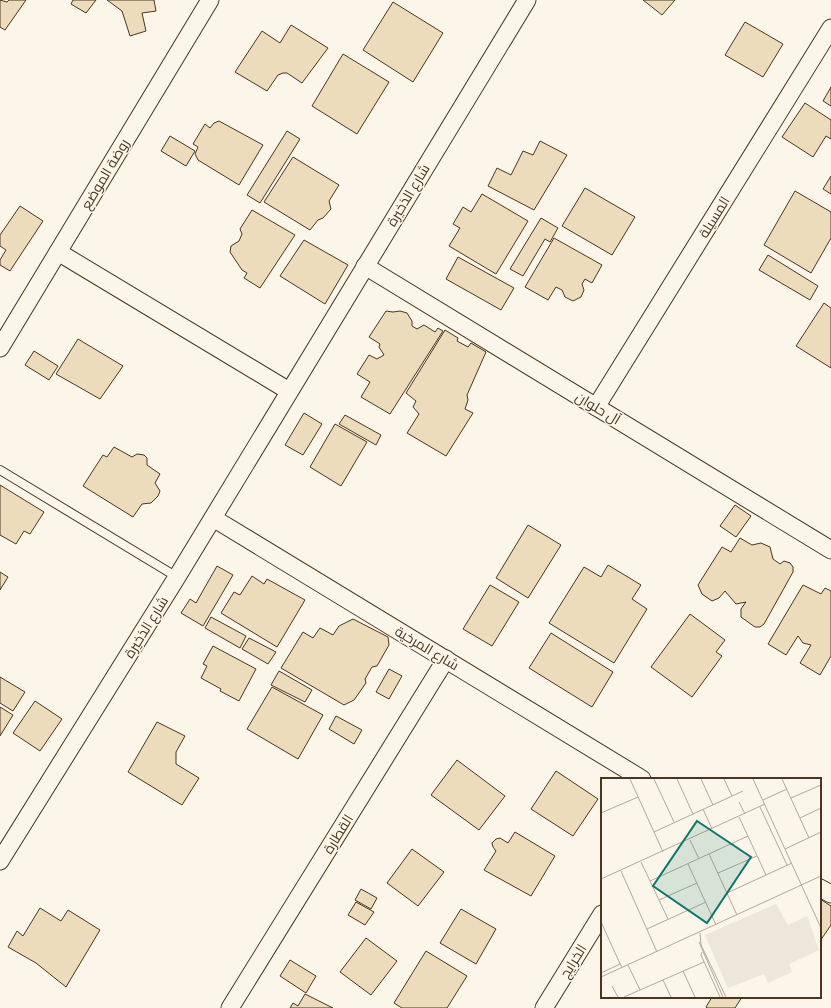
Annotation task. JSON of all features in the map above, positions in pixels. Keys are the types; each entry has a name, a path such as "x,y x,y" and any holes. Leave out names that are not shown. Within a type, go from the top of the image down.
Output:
{"street":[{"name":"روضة الموضع","path":"0,348 210,0"},
{"name":"شارع الذخيرة","path":"0,861 177,577 526,0"},
{"name":"المسيلة","path":"596,407 831,28"},
{"path":"58,252 290,391"},
{"name":"آل حلوان","path":"366,266 596,407 830,546"},
{"name":"شارع المرخية","path":"213,518 640,778"},
{"name":"القطارة","path":"230,1008 446,659"},
{"path":"821,889 831,894"},
{"name":"الخرايج","path":"544,1008 601,916"}],"lane":[{"path":"0,470 177,577"}],"building":[{"path":"0,0 7,2 9,0 26,0 5,30 0,27"},
{"path":"73,0 96,0 86,13 71,4"},
{"path":"107,0 154,0 156,11 142,13 146,31 130,36 122,11"},
{"path":"643,0 675,0 662,15"},
{"path":"393,2 443,33 413,82 363,50"},
{"path":"745,22 783,44 763,77 725,55"},
{"path":"291,25 328,48 302,83 287,73 283,73 278,75 267,91 235,72 262,31 280,43"},
{"path":"343,54 389,82 357,134 312,106"},
{"path":"831,87 831,106 823,101"},
{"path":"805,103 831,120 831,139 826,136 813,157 782,137"},
{"path":"219,121 263,145 239,185 198,160 195,154 198,147 193,144 205,124 210,128 214,123"},
{"path":"287,131 300,139 260,203 247,195"},
{"path":"170,136 195,151 186,166 161,151"},
{"path":"540,141 567,155 534,210 488,186 497,168 511,175 523,151 533,155"},
{"path":"293,157 339,185 329,201 331,209 323,218 318,220 310,230 264,202"},
{"path":"831,176 831,194 823,189"},
{"path":"585,188 635,217 612,255 562,226"},
{"path":"795,191 831,212 831,238 811,273 764,245"},
{"path":"482,194 528,221 496,274 449,246 460,228 453,224 463,207 471,212"},
{"path":"20,206 43,221 10,271 0,265 0,260 6,250 0,246 0,235"},
{"path":"252,210 295,235 260,288 244,278 247,273 242,270 230,252 231,246 239,241 242,234 240,229"},
{"path":"541,218 558,228 550,242 545,239 523,276 510,269"},
{"path":"554,238 602,265 592,283 585,279 582,284 584,290 581,297 573,301 565,297 562,290 556,287 548,300 525,287"},
{"path":"304,240 348,265 325,304 280,276"},
{"path":"768,255 818,286 810,300 759,270"},
{"path":"458,257 514,288 501,310 446,279"},
{"path":"824,303 831,308 831,368 796,346"},
{"path":"386,311 400,311 407,313 412,321 412,326 417,329 424,325 435,332 438,328 443,331 390,414 361,397 370,382 357,374 369,355 377,359 384,355 379,347 380,344 369,337"},
{"path":"445,330 458,338 457,341 468,347 471,343 486,352 467,395 468,400 465,409 473,413 446,456 407,433 419,414 413,407 416,401 406,393"},
{"path":"78,339 123,366 100,399 56,374"},
{"path":"34,351 58,366 49,380 25,365"},
{"path":"304,413 322,424 303,455 285,445"},
{"path":"345,415 381,435 376,445 339,424"},
{"path":"335,424 367,442 341,486 310,467"},
{"path":"114,447 132,457 137,454 144,455 147,458 147,465 160,474 155,483 160,491 158,496 151,503 142,504 133,517 83,486 103,455 107,457"},
{"path":"0,485 44,512 30,534 24,531 16,544 0,535"},
{"path":"735,505 751,516 736,537 720,526"},
{"path":"528,525 561,545 528,598 496,578"},
{"path":"740,538 752,545 761,543 770,547 773,559 780,564 784,561 790,563 793,567 793,572 764,624 760,627 755,627 741,617 741,609 746,602 736,604 725,591 719,598 712,601 702,594 698,585 722,547 731,552"},
{"path":"608,565 641,585 632,599 647,609 614,663 549,623 584,567 601,577"},
{"path":"217,566 233,575 203,626 181,613 190,599 196,603"},
{"path":"0,572 8,577 0,590"},
{"path":"252,576 264,584 267,579 305,600 277,647 221,613 234,592 240,595"},
{"path":"490,585 519,602 492,646 463,629"},
{"path":"803,585 821,594 825,588 831,591 831,656 820,675 800,663 811,645 803,643 798,636 786,655 768,644"},
{"path":"690,614 725,640 716,652 722,656 692,697 651,667"},
{"path":"211,617 246,636 240,648 205,628"},
{"path":"353,619 388,637 389,645 377,666 372,667 365,679 366,683 354,700 344,705 281,668 303,632 313,638 320,628 333,635 339,626"},
{"path":"551,633 613,672 592,707 529,668"},
{"path":"249,638 276,652 268,664 242,649"},
{"path":"213,646 256,669 239,701 220,691 221,689 201,678 207,666 203,664"},
{"path":"389,669 402,676 389,699 376,692"},
{"path":"279,671 312,690 305,702 271,685"},
{"path":"0,677 25,692 13,711 0,703"},
{"path":"272,687 323,715 298,759 247,729"},
{"path":"35,701 62,719 40,751 13,733"},
{"path":"0,707 13,715 0,736"},
{"path":"336,716 362,730 354,744 329,729"},
{"path":"157,722 185,736 176,752 176,764 199,778 182,805 128,772"},
{"path":"457,760 505,796 479,830 431,795"},
{"path":"556,771 598,799 573,836 531,809"},
{"path":"515,832 555,856 531,896 484,870 496,851 492,843 496,839 500,838 508,843"},
{"path":"412,849 444,872 418,906 387,883"},
{"path":"361,889 377,898 371,909 355,900"},
{"path":"821,900 831,906 831,925 821,940"},
{"path":"356,902 374,912 365,925 348,915"},
{"path":"40,908 61,921 68,910 100,930 66,987 36,963 8,947 17,931 23,936"},
{"path":"461,909 496,929 476,964 440,943"},
{"path":"366,938 397,961 371,995 340,972"},
{"path":"426,951 467,976 447,1008 402,1008 394,1003"},
{"path":"290,960 316,976 306,993 280,976"},
{"path":"305,994 333,1008 290,1008 293,1003 298,1006"},
{"path":"711,998 741,998 735,1008 706,1007"}]}
